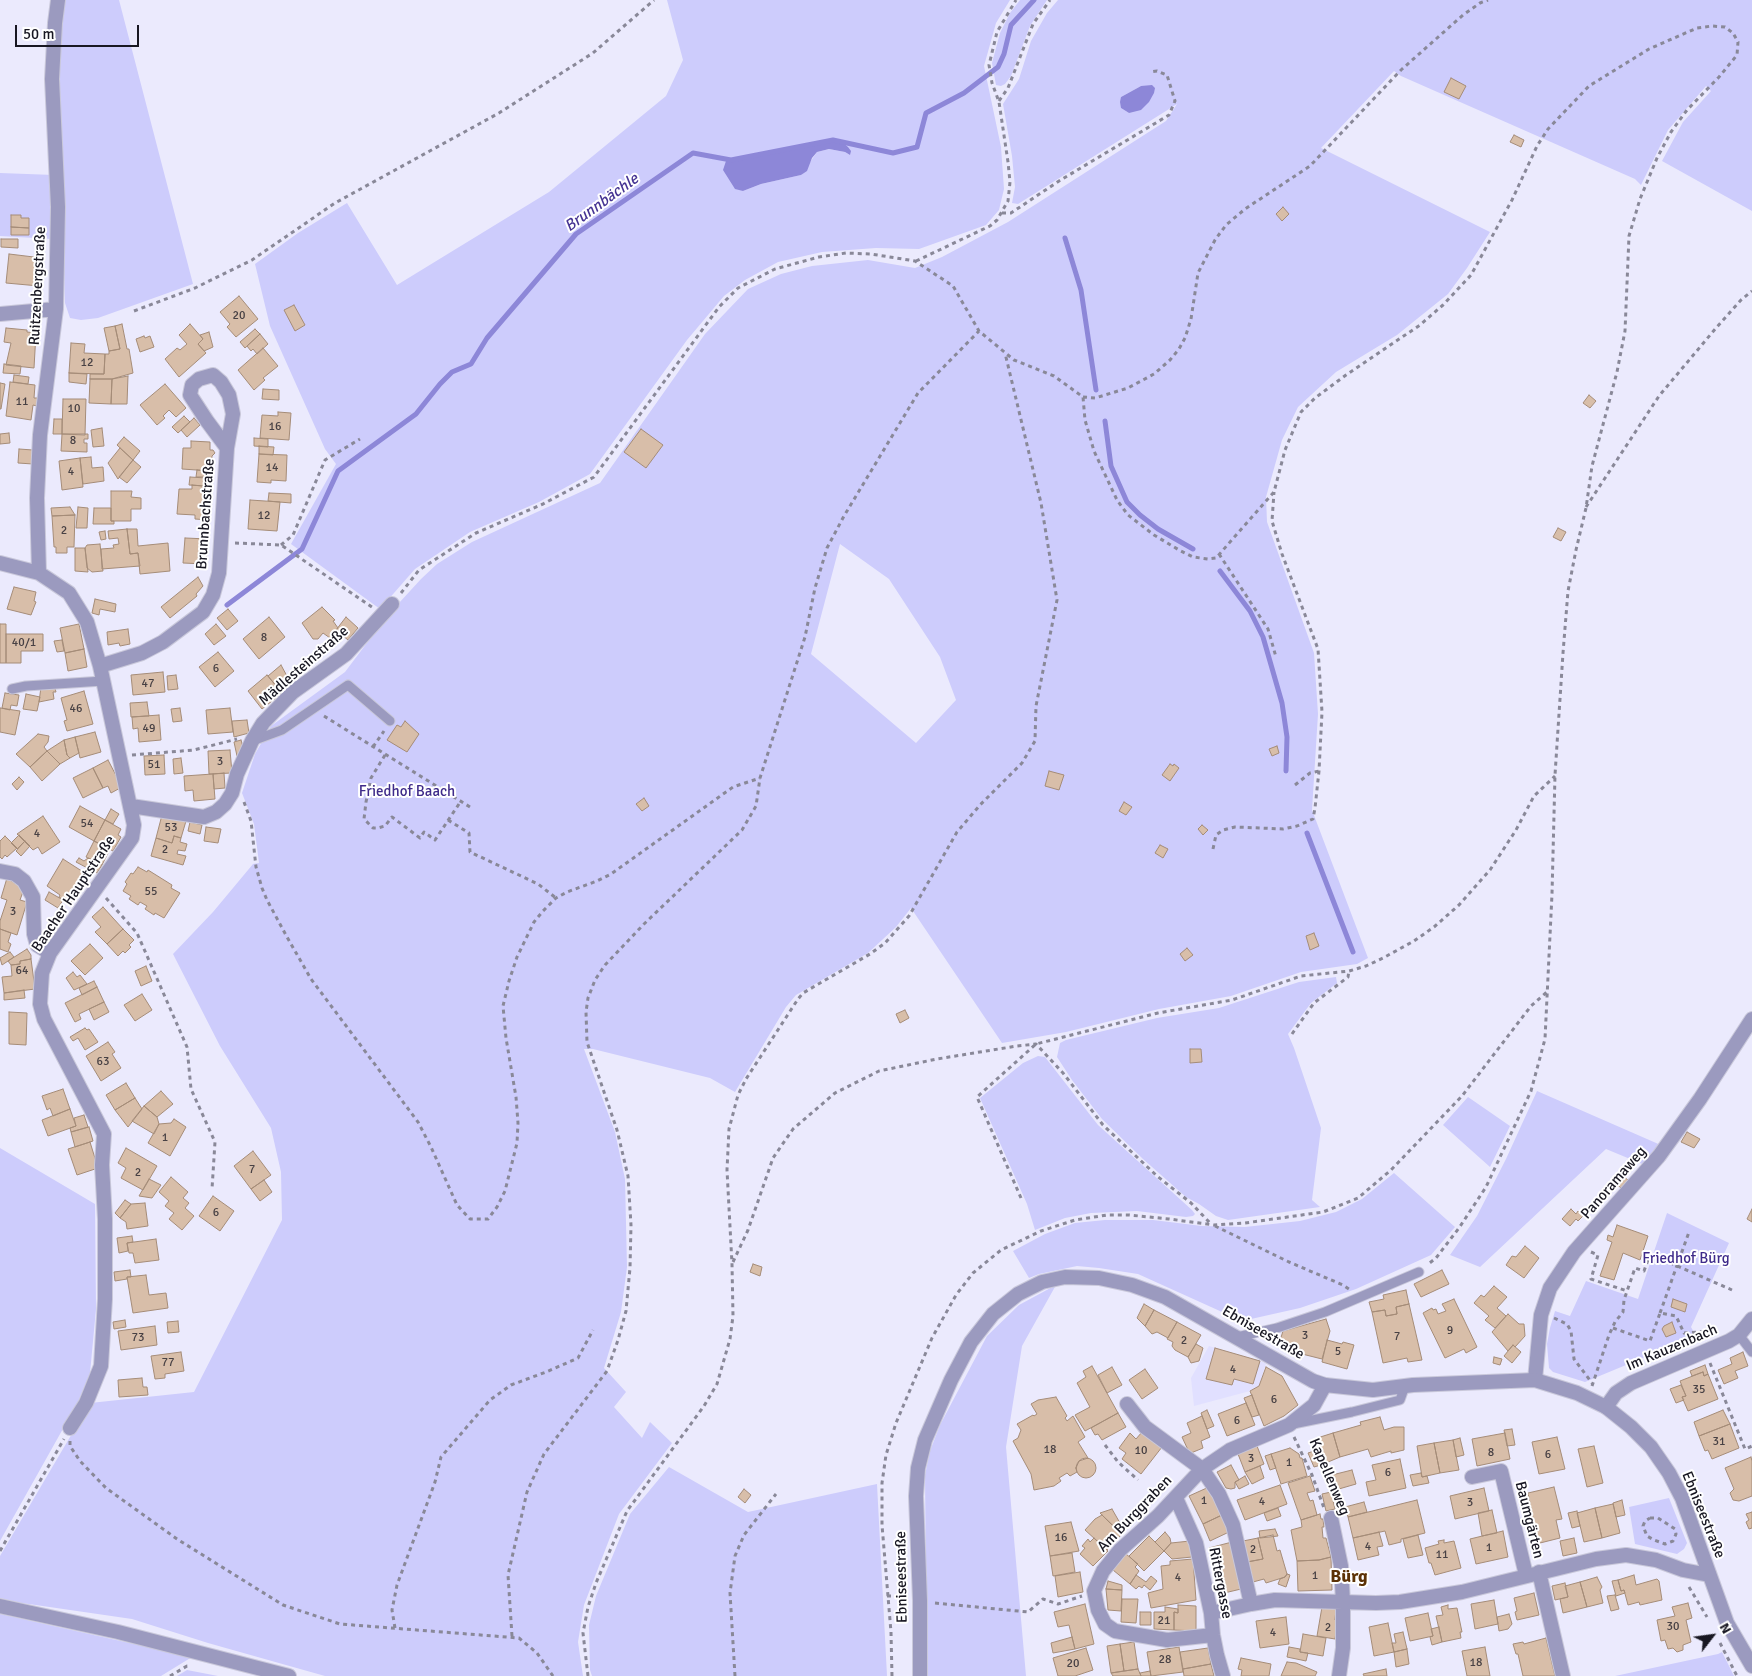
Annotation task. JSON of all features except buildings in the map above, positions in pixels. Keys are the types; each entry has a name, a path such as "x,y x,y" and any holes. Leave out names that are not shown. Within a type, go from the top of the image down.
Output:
{"street":[{"name":"Ruitzenbergstraße","path":"39,573 37,498 40,435 56,309 58,207 52,79 58,0"},
{"path":"0,314 56,309"},
{"name":"Brunnbachstraße","path":"100,666 142,653 163,642 203,612 213,595 219,573 227,448 233,414 230,395 221,382 213,375 199,379 192,385 190,395 227,448"},
{"name":"Baacher Hauptstraße","path":"0,563 39,573 69,593 87,622 100,666 134,825 132,838 50,953 42,973 40,1004 44,1019 104,1134 102,1166 105,1219 105,1290 102,1366 86,1403 70,1428"},
{"name":"Mädlesteinstraße","path":"131,806 204,817 216,812 225,804 253,739 263,723 293,692 346,654 387,609"},
{"path":"0,871 15,874 24,881 33,896 34,934 37,945 50,953"},
{"name":"Panoramaweg","path":"1535,1380 1541,1315 1550,1288 1574,1252 1658,1156 1700,1099 1752,1019"},
{"name":"Ebniseestraße","path":"920,1676 920,1601 916,1496 918,1468 925,1440 951,1380 971,1342 993,1314 1018,1294 1042,1282 1065,1277 1099,1278 1132,1285 1165,1296 1313,1381 1325,1385 1373,1390 1405,1386 1535,1380 1577,1393 1606,1407 1631,1427 1651,1447 1669,1473 1682,1498 1727,1623 1752,1666"},
{"name":"Im Kauzenbach","path":"1606,1407 1616,1393 1630,1382 1729,1341 1739,1334 1752,1319"},
{"name":"Am Burggraben","path":"1094,1591 1104,1571 1120,1550 1158,1516 1202,1469 1230,1450 1289,1425 1314,1405 1325,1385"},
{"path":"1127,1404 1145,1427 1202,1469 1219,1494 1233,1525 1251,1604"},
{"name":"Baumgärten","path":"1472,1477 1501,1471 1532,1573"},
{"name":"Rittergasse","path":"1176,1498 1196,1544 1211,1613 1212,1635 1223,1676"},
{"name":"Kapellenweg","path":"1332,1518 1341,1566 1343,1602 1343,1648 1339,1676"},
{"path":"1211,1613 1275,1600 1400,1602 1462,1592 1596,1558 1626,1555 1656,1560 1683,1570 1709,1575"},
{"path":"1532,1573 1562,1676"},
{"path":"1094,1591 1098,1610 1105,1624 1115,1631 1166,1640 1212,1635"},
{"path":"0,1606 118,1632 289,1676"}],"lane":[{"path":"12,689 26,686 103,681"},
{"path":"253,739 282,730 348,685 390,721"},
{"path":"1237,1337 1277,1328 1325,1312 1420,1272"},
{"path":"1739,1334 1752,1352"},
{"path":"1289,1425 1400,1400 1405,1386"}],"path":[{"path":"134,311 195,288 252,260 335,203 499,113 593,53 654,0"},
{"path":"915,261 979,233 990,226 997,220 1008,201 1010,182 999,102 992,83 989,65 997,32 1016,0"},
{"path":"999,102 1008,88 1033,24 1050,0"},
{"path":"222,542 281,545 387,609 419,570 476,533 543,504 594,476 719,307 738,288 775,269 819,257 846,253 871,254 915,261 953,286 979,331 1014,360 1054,376 1083,397 1095,398 1128,388 1154,374 1179,349 1191,319 1198,273 1214,240 1226,225 1245,209 1310,166 1401,70 1463,15 1480,3 1488,0"},
{"path":"1213,848 1216,835 1224,830 1235,827 1283,829 1307,823 1313,819 1319,771 1322,712 1318,649 1282,554 1272,521 1274,492 1285,450 1301,412 1338,380 1420,325 1443,305 1471,275 1512,200 1537,146 1548,129 1589,86 1649,50 1681,35 1698,28 1725,27 1733,33 1738,42 1737,55 1687,110 1672,132 1657,158 1640,199 1630,236 1625,331 1618,372 1592,466 1586,508 1568,591 1555,776 1545,1039 1531,1091 1486,1187 1460,1228 1436,1258 1420,1272"},
{"path":"1001,213 1011,212 1169,115 1175,101 1167,75 1157,70 1150,72"},
{"path":"1586,508 1659,396 1716,328 1741,300 1752,291"},
{"path":"512,1636 508,1576 527,1492 544,1454 606,1371 618,1340 626,1311 631,1225 628,1176 617,1130 586,1042 586,1012 594,980 605,965 644,924 742,830 756,806 760,778 805,637 815,588 827,548 844,516 918,393 979,331"},
{"path":"588,1676 584,1632 588,1607 596,1583 627,1511 704,1406 717,1384 730,1339 733,1316 727,1170 729,1129 738,1095 789,1010 803,993 870,954 885,942 909,916 957,832 980,805 1022,764 1035,741 1036,706 1057,600 1041,503 1005,352"},
{"path":"1083,397 1085,420 1094,451 1117,500 1128,514 1154,535 1193,557 1216,558 1274,492"},
{"path":"281,545 293,535 325,460 360,439"},
{"path":"1219,554 1268,629 1276,657"},
{"path":"326,716 470,807"},
{"path":"373,747 390,721"},
{"path":"118,757 194,750 242,737 253,739"},
{"path":"385,755 371,778 364,812 364,820 373,828 384,826 392,817 420,838 424,832 435,840 461,801"},
{"path":"1295,785 1310,773 1319,771"},
{"path":"732,1264 748,1230 773,1158 793,1129 835,1094 879,1071 937,1059 1036,1044 1158,1013 1232,1000 1301,976 1349,971 1366,966 1414,941 1434,927 1459,904 1490,870 1516,830 1534,796 1555,776"},
{"path":"234,784 251,821 256,867 262,888 286,937 311,979 418,1122 457,1205 470,1219 488,1219 505,1191 517,1143 516,1097 506,1038 503,1006 517,957 534,922 556,898 611,874 734,787 760,778"},
{"path":"448,820 468,833 470,852 538,884 556,898"},
{"path":"97,888 137,932 187,1047 191,1089 214,1142 212,1189"},
{"path":"1292,1034 1314,1003 1348,977 1349,971"},
{"path":"892,1676 891,1632 882,1525 882,1483 886,1455 896,1423 932,1338 956,1295 973,1273 1001,1250 1041,1231 1075,1220 1106,1215 1129,1215 1212,1225 1245,1223 1323,1212 1358,1198 1391,1170 1462,1096 1531,1006 1548,990"},
{"path":"1022,1198 977,1098 1036,1044"},
{"path":"1036,1044 1063,1073 1103,1125 1157,1176 1191,1203 1212,1225 1289,1262 1343,1285 1362,1297"},
{"path":"1613,1328 1650,1341 1689,1232"},
{"path":"1541,1315 1560,1320 1572,1331 1574,1359 1593,1381 1613,1328 1623,1312 1624,1300 1635,1268 1644,1271 1650,1254 1732,1290"},
{"path":"1598,1255 1591,1279 1627,1291"},
{"path":"1660,1313 1676,1316 1684,1333 1715,1331"},
{"path":"396,1628 392,1610 397,1585 434,1482 441,1457 490,1400 511,1385 578,1358 593,1330"},
{"path":"1713,1370 1745,1449 1752,1446"},
{"name":"Kapellenweg","path":"1289,1425 1312,1475 1326,1512 1332,1518"},
{"path":"70,1428 70,1446 80,1461 106,1488 177,1539 283,1605 340,1624 512,1636 519,1638 537,1652 553,1676"},
{"path":"0,1551 70,1428"},
{"path":"1104,1446 1138,1480"},
{"path":"735,1676 730,1593 735,1556 744,1535 776,1494"},
{"path":"1650,1518 1658,1518 1663,1521 1676,1531 1675,1538 1668,1544 1649,1538 1643,1528 1645,1521 1650,1518"},
{"path":"887,1596 905,1596 906,1602 920,1601 1028,1612 1043,1599 1058,1604 1094,1591"},
{"path":"170,1676 186,1666 196,1668"}],"shaded area":[{"path":"1152,85 1155,88 1154,93 1141,110 1129,113 1121,108 1121,97 1141,86"},
{"path":"833,140 842,142 848,147 851,151 850,155 845,152 829,149 817,152 812,158 807,171 801,175 761,184 743,191 735,189 723,170 726,161"},
{"path":"1209,1346 1266,1363 1259,1386 1250,1391 1194,1406 1191,1378"}],"green space":[{"path":"62,0 119,0 193,284 98,318 81,320 70,318 65,303 58,63"},
{"path":"667,0 1010,0 996,23 984,66 1001,147 1004,189 999,210 986,225 919,249 876,248 822,252 778,262 745,280 724,296 687,340 590,474 539,502 470,532 415,569 380,609 291,544 336,464 325,449 270,326 255,264 298,233 347,203 397,285 549,192 666,96 683,60","holes":["832,140 842,142 850,155 845,152 829,149 817,152 801,175 761,184 743,191 731,160"]},
{"path":"1020,0 1047,0 1030,26 1011,76 1005,84 1001,86 996,85 992,63 1000,33 1010,13"},
{"name":"Friedhof Baach","path":"1058,0 1752,0 1752,211 1662,161 1683,122 1711,91 1706,86 1668,130 1641,185 1635,179 1401,76 1394,71 1321,148 1490,232 1448,294 1397,335 1336,372 1298,407 1282,440 1266,497 1267,522 1314,653 1318,714 1312,810 1368,958 1357,964 1301,972 1231,996 1159,1009 1066,1032 1002,1043 911,908 896,927 868,953 796,995 786,1007 735,1092 710,1078 593,1049 584,1049 615,1132 625,1179 627,1267 621,1312 604,1368 626,1392 614,1407 642,1438 650,1422 672,1443 619,1514 584,1605 578,1642 583,1676 325,1676 132,1619 0,1598 0,1556 90,1403 194,1392 282,1220 281,1172 271,1128 220,1046 173,954 213,912 253,864 259,863 254,824 242,793 255,754 271,726 345,672 388,615 437,564 472,542 600,483 705,334 748,289 781,274 812,266 868,260 915,268 942,257 1008,222 1166,121 1177,104 1018,204 1012,203 1015,187 1003,104 1019,79 1031,41 1047,13","holes":["1141,86 1129,113 1121,108 1121,97","840,544 889,579 940,657 956,700 916,743 811,654"]},
{"path":"0,173 54,175 52,239 0,236"},
{"path":"1336,977 1337,983 1311,1003 1288,1034 1321,1128 1312,1200 1320,1207 1228,1220 1216,1216 1186,1197 1102,1119 1057,1057 1060,1043 1066,1040 1157,1018 1219,1008 1299,982"},
{"path":"1038,1056 1045,1057 1098,1125 1192,1210 1195,1214 1193,1216 1186,1217 1137,1211 1091,1213 1065,1218 1035,1230 1027,1204 980,1098 1023,1063"},
{"path":"1537,1091 1663,1146 1647,1166 1606,1149 1480,1267 1450,1255 1477,1216"},
{"path":"1468,1097 1510,1126 1490,1167 1443,1125"},
{"path":"0,1148 95,1204 96,1309 90,1373 78,1402 0,1541"},
{"path":"1394,1173 1455,1227 1431,1255 1356,1289 1300,1308 1242,1321 1138,1274 1077,1266 1029,1278 1013,1251 1045,1234 1075,1223 1105,1220 1153,1220 1202,1226 1245,1227 1300,1221 1336,1212 1362,1199"},
{"name":"Friedhof Bürg","path":"1667,1213 1729,1243 1691,1327 1696,1336 1585,1382 1553,1372 1549,1368 1547,1344 1555,1311 1570,1316 1586,1281 1638,1299"},
{"path":"1056,1285 1022,1346 1006,1447 1026,1676 927,1676 925,1475 930,1451 940,1425 987,1336 1019,1305"},
{"path":"669,1467 748,1512 877,1484 887,1676 592,1676 590,1670 589,1625 596,1596 630,1514"},
{"path":"1669,1498 1687,1543 1684,1549 1677,1554 1635,1544 1629,1507"},
{"path":"0,1614 192,1657 161,1676 0,1676"},
{"path":"1722,1652 1734,1676 1615,1676 1718,1654"},
{"path":"187,1670 218,1676 177,1676"}],"waterway":[{"name":"Brunnbächle","path":"227,605 302,549 338,471 416,414 452,372 471,364 487,338 576,234 693,153 731,160 833,140 893,153 917,147 926,113 964,93 998,67 1004,54 1011,25 1034,0"},
{"path":"1065,238 1081,290 1096,390"},
{"path":"1105,421 1111,466 1127,502 1158,529 1193,549"},
{"path":"1220,571 1250,611 1263,637 1282,703 1287,737 1286,771"},
{"path":"1307,833 1353,952"}],"district":[{"name":"Bürg","path":"1349,1577"}]}
